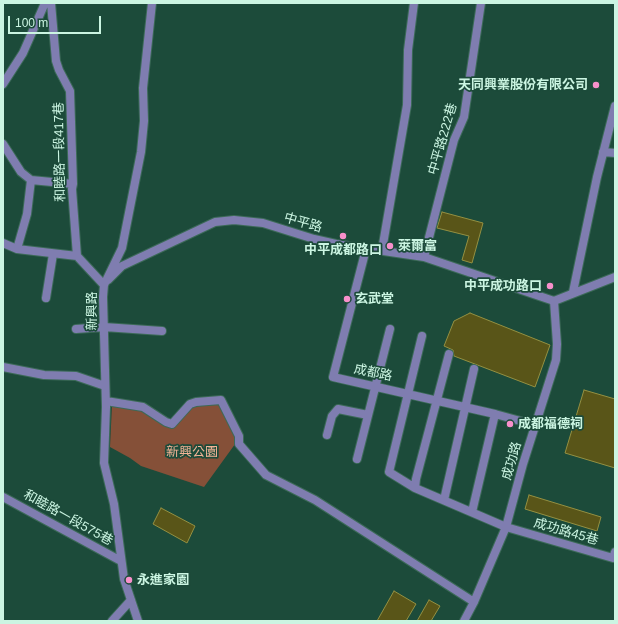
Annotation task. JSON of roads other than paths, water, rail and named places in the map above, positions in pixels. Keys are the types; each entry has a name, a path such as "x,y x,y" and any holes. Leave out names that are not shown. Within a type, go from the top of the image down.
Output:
{"street":[{"path":"3,84 23,53 45,3"},
{"name":"和睦路一段417巷","path":"51,3 56,60 59,70 70,91 73,184 72,195 77,256"},
{"name":"新興路","path":"138,621 124,579 114,504 104,463 106,401 104,285 122,248 141,152 144,121 143,88 152,3"},
{"path":"382,250 407,105 408,50 414,3"},
{"name":"中平路222巷","path":"424,257 454,140 464,117 481,3"},
{"path":"573,292 615,106"},
{"path":"3,144 20,172 30,180 73,184"},
{"path":"604,152 615,153"},
{"path":"17,249 27,214 30,180"},
{"name":"中平路","path":"104,285 122,266 216,222 246,220 263,223 314,239 366,249 424,257 554,301"},
{"path":"3,243 17,249 77,256 104,285"},
{"name":"成都路","path":"366,249 333,377 408,393 535,425"},
{"path":"46,298 53,254"},
{"path":"554,301 615,276"},
{"name":"成功路","path":"464,621 474,602 506,527 535,425 556,360 557,344 554,301"},
{"path":"76,329 104,328 162,331"},
{"path":"357,459 390,328"},
{"path":"422,336 390,472 415,488 506,527"},
{"path":"415,488 436,400 449,354"},
{"path":"3,367 44,375 76,376 105,386"},
{"path":"444,500 464,407 474,369"},
{"path":"106,401 143,407 166,422 172,424 190,404 196,402 221,400 239,436 239,444 266,475 315,500 474,602"},
{"path":"327,435 332,416 338,409 368,415"},
{"path":"472,512 495,414"},
{"name":"和睦路一段575巷","path":"3,497 121,561"},
{"name":"成功路45巷","path":"506,527 613,558 615,552"},
{"path":"112,621 131,600"}],"place":[{"name":"天同興業股份有限公司","path":"596,85"},
{"name":"中平成都路口","path":"343,236"},
{"name":"萊爾富","path":"390,246"},
{"name":"中平成功路口","path":"550,286"},
{"name":"玄武堂","path":"347,299"},
{"name":"成都福德祠","path":"510,424"},
{"name":"永進家園","path":"129,580"}],"park label":[{"name":"新興公園","path":"192,452"}]}
